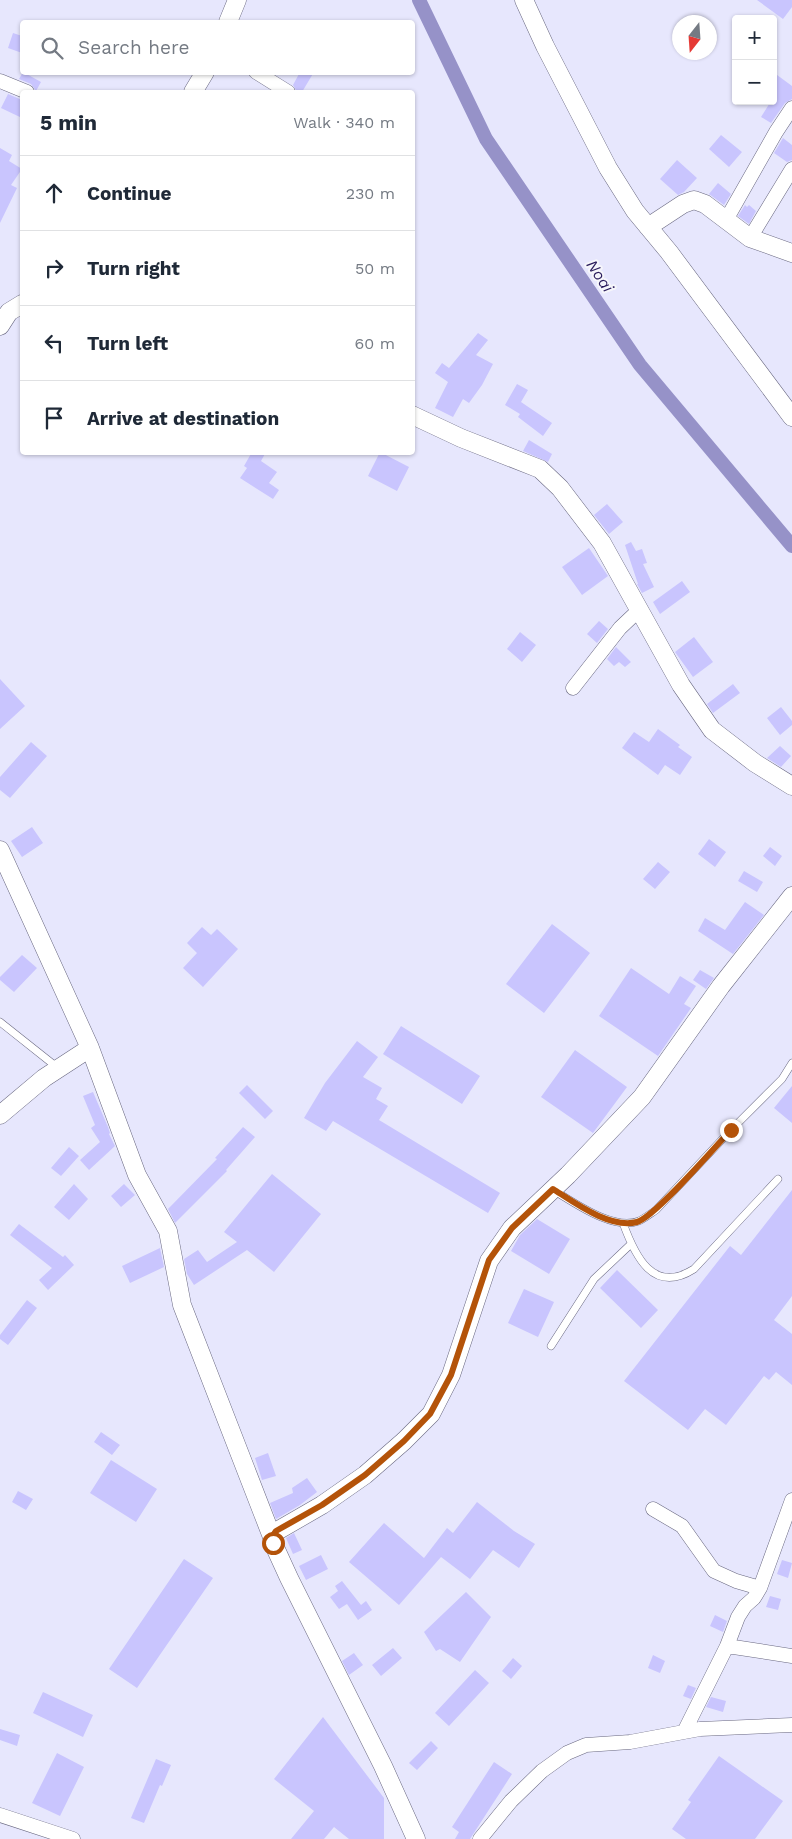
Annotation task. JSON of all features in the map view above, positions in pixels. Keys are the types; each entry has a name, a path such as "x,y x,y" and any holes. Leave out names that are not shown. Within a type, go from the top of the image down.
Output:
{"street":[{"path":"229,20 237,0"},
{"path":"524,0 544,46 608,168 635,211 669,252 792,417"},
{"path":"195,90 202,75"},
{"path":"261,75 285,90"},
{"path":"0,81 22,90"},
{"path":"726,220 776,132 792,108"},
{"path":"750,238 792,169"},
{"path":"648,227 683,204 694,200 705,204 750,238 792,253"},
{"path":"0,326 9,312 20,305"},
{"path":"415,416 461,438 540,469 560,488 602,543 681,685 712,730 755,763 792,786"},
{"path":"573,688 620,628 639,610"},
{"path":"0,850 90,1048 137,1175 168,1231 182,1305 273,1543 383,1766 416,1839"},
{"path":"272,1537 276,1531 322,1505 365,1475 404,1441 430,1414 451,1375 489,1260 512,1228 568,1175 642,1097 721,986 792,896"},
{"path":"0,1115 44,1078 90,1048"},
{"path":"684,1732 727,1646 738,1617 760,1588 792,1500"},
{"path":"653,1509 682,1526 714,1571 736,1581 760,1588"},
{"path":"727,1646 792,1656"},
{"path":"480,1839 511,1801 542,1771 567,1753 586,1745 630,1742 700,1729 792,1725"},
{"path":"0,1815 73,1839"}],"lane":[{"path":"0,1022 59,1069"},
{"path":"553,1189 587,1211 607,1219 623,1223 637,1222 656,1210 782,1078 792,1063"},
{"path":"623,1223 637,1256 646,1266 660,1277 682,1276 694,1269 778,1179"},
{"path":"551,1346 594,1279 631,1244"}],"building":[{"path":"757,0 792,0 792,7 783,19"},
{"path":"13,33 20,35 20,52 8,48"},
{"path":"21,75 28,75 41,82 35,90 31,84 19,79"},
{"path":"298,75 312,75 303,90 296,90 293,85"},
{"path":"777,75 792,86 792,99 785,103 771,123 761,117 768,105 777,105"},
{"path":"8,94 20,99 20,117 1,108"},
{"path":"721,135 742,152 729,167 709,149"},
{"path":"783,138 792,145 792,160 787,162 774,153"},
{"path":"0,148 12,155 9,161 20,168 20,172 11,185 17,188 0,223"},
{"path":"677,160 697,178 684,192 678,195 660,179"},
{"path":"718,183 731,194 724,205 709,194"},
{"path":"745,205 747,207 749,205 756,211 749,224 738,216"},
{"path":"478,333 488,340 476,355 493,364 482,385 469,403 463,399 453,417 435,408 448,382 435,373 442,363 449,368"},
{"path":"517,384 528,390 521,402 552,423 543,436 518,417 520,414 505,405"},
{"path":"529,440 552,454 548,462 523,451"},
{"path":"250,455 264,455 261,461 277,472 269,483 279,490 273,499 240,478 247,468 244,466"},
{"path":"378,455 386,455 409,467 397,491 368,476"},
{"path":"607,504 623,522 609,534 594,515"},
{"path":"631,542 636,551 642,549 647,563 643,564 654,587 642,593 637,584 625,545"},
{"path":"589,548 608,576 582,595 562,567"},
{"path":"682,581 690,592 660,614 653,602"},
{"path":"599,621 608,629 597,643 587,634"},
{"path":"520,632 536,645 522,662 507,649"},
{"path":"694,637 713,662 693,677 675,652"},
{"path":"616,647 631,662 625,667 619,662 614,666 607,659"},
{"path":"0,679 25,706 0,729"},
{"path":"733,684 740,693 713,713 707,704"},
{"path":"781,707 792,721 792,725 780,735 767,718"},
{"path":"658,729 680,745 678,747 692,757 680,775 665,765 658,775 622,748 634,732 649,742"},
{"path":"31,742 47,756 10,798 0,790 0,777"},
{"path":"780,746 791,756 781,767 767,758"},
{"path":"32,827 43,843 22,857 11,841"},
{"path":"709,839 726,852 715,867 698,854"},
{"path":"770,847 782,856 775,866 763,856"},
{"path":"658,862 670,872 655,889 643,879"},
{"path":"744,871 763,882 757,892 738,881"},
{"path":"745,902 764,915 733,954 698,931 705,918 725,930"},
{"path":"552,924 590,953 544,1013 506,984"},
{"path":"202,927 211,935 217,929 238,949 203,987 183,968 197,953 187,943"},
{"path":"22,955 37,968 14,992 0,980 0,977"},
{"path":"631,968 669,994 680,976 696,986 684,1004 691,1008 658,1056 599,1016"},
{"path":"700,970 714,978 706,989 693,980"},
{"path":"401,1026 480,1076 462,1104 383,1054"},
{"path":"357,1041 378,1057 363,1077 382,1088 376,1099 388,1106 379,1120 500,1193 488,1213 333,1121 326,1131 304,1118 325,1083"},
{"path":"575,1050 627,1087 593,1133 541,1097"},
{"path":"247,1085 273,1111 265,1119 239,1093"},
{"path":"792,1086 792,1123 774,1108"},
{"path":"93,1092 115,1146 89,1170 80,1160 100,1142 91,1128 95,1125 83,1096"},
{"path":"243,1127 255,1137 227,1171 175,1223 168,1209 217,1159 215,1158"},
{"path":"69,1147 79,1156 61,1176 51,1168"},
{"path":"272,1174 321,1214 274,1272 247,1250 194,1285 187,1274 184,1259 198,1250 207,1262 237,1242 224,1232"},
{"path":"74,1184 88,1199 69,1220 54,1207"},
{"path":"124,1184 135,1195 121,1207 111,1196"},
{"path":"792,1190 792,1296 774,1320 792,1334 792,1385 776,1372 769,1380 764,1376 726,1425 705,1409 688,1430 624,1381 730,1246 741,1255"},
{"path":"537,1219 570,1239 549,1274 511,1251 520,1235"},
{"path":"19,1224 63,1257 65,1255 74,1265 48,1290 39,1280 52,1268 10,1235"},
{"path":"160,1248 164,1267 130,1283 122,1266"},
{"path":"617,1270 658,1310 641,1328 600,1288"},
{"path":"524,1289 554,1302 538,1337 508,1323"},
{"path":"27,1300 37,1308 8,1345 0,1339 0,1335"},
{"path":"101,1432 120,1445 112,1455 94,1442"},
{"path":"268,1453 276,1476 262,1480 255,1458"},
{"path":"111,1460 157,1489 136,1522 90,1493"},
{"path":"307,1478 317,1492 300,1505 276,1519 270,1503 293,1493 292,1488"},
{"path":"18,1491 33,1499 26,1510 12,1502"},
{"path":"477,1502 514,1531 535,1544 519,1568 493,1550 470,1579 441,1557 399,1605 349,1562 384,1523 424,1558 447,1528 453,1533"},
{"path":"294,1533 302,1550 293,1554 286,1538"},
{"path":"321,1555 328,1569 306,1580 299,1566"},
{"path":"184,1559 213,1578 137,1688 109,1669"},
{"path":"782,1560 792,1563 788,1578 777,1574"},
{"path":"342,1581 361,1605 366,1601 372,1610 358,1620 347,1604 339,1609 330,1597 338,1591 335,1586"},
{"path":"466,1592 491,1617 460,1662 440,1649 436,1651 424,1632"},
{"path":"770,1596 781,1599 778,1610 766,1607"},
{"path":"715,1615 727,1621 723,1632 710,1626"},
{"path":"393,1648 402,1658 381,1676 372,1665"},
{"path":"354,1653 363,1665 349,1675 342,1661"},
{"path":"653,1655 665,1661 660,1673 648,1668"},
{"path":"513,1658 522,1666 511,1679 502,1671"},
{"path":"475,1670 489,1683 449,1726 435,1713"},
{"path":"688,1685 696,1688 691,1699 683,1696"},
{"path":"43,1692 93,1715 83,1737 33,1713"},
{"path":"711,1697 726,1701 723,1712 706,1707"},
{"path":"323,1717 384,1798 384,1839 349,1839 334,1827 324,1839 291,1839 314,1811 274,1779"},
{"path":"0,1729 20,1735 17,1746 0,1740"},
{"path":"431,1741 438,1748 417,1770 409,1763"},
{"path":"57,1753 84,1767 60,1816 32,1803"},
{"path":"719,1756 783,1801 755,1839 686,1839 672,1829 691,1802 688,1800"},
{"path":"156,1759 171,1765 162,1786 160,1785 144,1823 131,1818"},
{"path":"494,1762 512,1774 470,1839 455,1839 459,1832 452,1827"}],"waterway":[{"name":"Noai","path":"419,0 486,139 640,365 792,546"}],"route":[{"path":"273,1543 272,1537 276,1531 322,1505 365,1475 404,1441 430,1414 451,1375 489,1260 512,1228 553,1189 587,1211 607,1219 623,1223 637,1222 656,1210 731,1130"}]}
